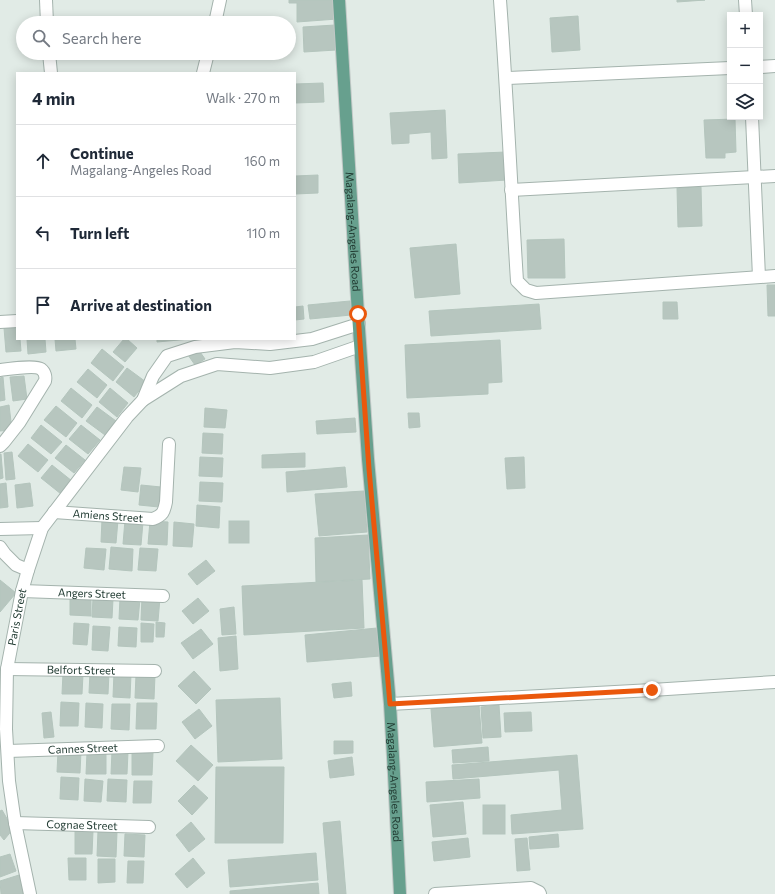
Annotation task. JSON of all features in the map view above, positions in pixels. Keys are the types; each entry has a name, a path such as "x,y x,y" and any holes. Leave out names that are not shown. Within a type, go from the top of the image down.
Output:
{"main road":[{"name":"Magalang-Angeles Road","path":"339,0 358,324 369,469 390,704 400,894"}],"street":[{"path":"46,0 47,16"},
{"path":"216,16 220,0"},
{"path":"500,0 506,78 516,281 526,290 536,293 775,276"},
{"path":"745,0 746,12"},
{"path":"50,60 51,72"},
{"path":"203,72 206,60"},
{"path":"763,67 775,66"},
{"path":"506,78 727,68"},
{"path":"752,120 759,277"},
{"path":"511,190 775,176"},
{"path":"0,322 16,321"},
{"path":"143,400 153,376 167,356 195,347 213,344 235,342 270,344 312,339 358,324"},
{"path":"213,344 217,364"},
{"path":"143,400 181,376 217,364 270,368 314,362 360,346"},
{"path":"0,370 34,367 41,369 46,378 19,423 0,446"},
{"name":"Paris Street","path":"30,894 15,823 4,785 8,751 3,729 7,669 22,591 42,528 122,424 143,400"},
{"name":"Amiens Street","path":"54,512 153,519 160,516 164,510 166,502 169,444"},
{"path":"0,529 42,528"},
{"path":"0,547 16,565 28,570"},
{"name":"Angers Street","path":"22,591 163,596"},
{"name":"Belfort Street","path":"7,669 155,671"},
{"path":"390,704 775,682"},
{"name":"Cannes Street","path":"8,751 158,746"},
{"name":"Cognae Street","path":"15,823 149,828"},
{"path":"430,894 531,888 540,894"}],"building":[{"path":"289,0 336,0 337,19 297,22 297,3 289,3"},
{"path":"677,0 705,0 677,2"},
{"path":"578,16 580,50 552,52 550,18"},
{"path":"335,25 336,50 304,52 303,27"},
{"path":"323,83 324,102 296,103 296,84"},
{"path":"445,110 447,158 432,159 431,132 409,134 409,143 392,144 390,113"},
{"path":"704,120 735,120 736,152 725,153 725,158 706,158"},
{"path":"506,152 507,180 459,183 458,154"},
{"path":"318,175 318,193 296,194 296,176"},
{"path":"701,187 702,226 678,227 677,188"},
{"path":"564,239 565,278 528,278 527,240"},
{"path":"456,244 460,294 415,298 410,248"},
{"path":"767,285 775,285 775,316 768,316"},
{"path":"350,301 351,315 310,319 308,305"},
{"path":"663,302 677,302 678,319 663,319"},
{"path":"539,304 541,329 431,336 429,311"},
{"path":"303,306 304,319 296,320 296,307"},
{"path":"16,327 16,340 20,340 21,351 6,352 4,328"},
{"path":"27,340 45,340 46,352 28,354"},
{"path":"55,340 75,340 76,349 56,351"},
{"path":"123,340 128,340 137,348 125,362 113,352"},
{"path":"157,340 179,340 157,342"},
{"path":"500,340 502,382 488,383 488,394 407,398 405,345"},
{"path":"102,349 124,367 113,381 91,363"},
{"path":"198,349 205,359 195,365 188,355"},
{"path":"127,368 146,382 134,397 116,382"},
{"path":"88,369 107,385 97,398 77,382"},
{"path":"24,376 27,399 13,401 10,377"},
{"path":"3,377 5,400 0,401 0,378"},
{"path":"71,388 92,405 82,418 61,401"},
{"path":"110,388 128,403 117,417 99,402"},
{"path":"9,405 12,430 0,431 0,407"},
{"path":"56,406 77,423 66,437 44,420"},
{"path":"97,407 116,421 105,435 86,421"},
{"path":"205,408 227,410 225,428 204,427"},
{"path":"408,413 419,413 420,427 409,428"},
{"path":"355,418 356,432 317,434 316,421"},
{"path":"41,425 62,442 51,454 31,438"},
{"path":"81,425 100,440 88,454 69,439"},
{"path":"203,433 223,434 222,454 202,453"},
{"path":"28,444 48,460 38,472 18,456"},
{"path":"66,445 85,460 74,473 55,458"},
{"path":"12,452 15,479 6,480 4,453"},
{"path":"305,453 305,467 262,468 262,455"},
{"path":"0,454 3,478 0,479"},
{"path":"200,457 223,458 222,477 199,476"},
{"path":"524,457 525,488 507,489 505,458"},
{"path":"52,465 72,481 61,494 41,478"},
{"path":"124,467 141,468 138,492 121,490"},
{"path":"345,467 347,487 287,492 286,472"},
{"path":"200,482 223,483 222,502 199,501"},
{"path":"6,483 8,507 0,508 0,484"},
{"path":"30,483 33,506 17,508 15,485"},
{"path":"141,485 161,487 159,507 139,505"},
{"path":"364,491 367,532 319,536 315,494"},
{"path":"197,505 220,507 219,528 196,526"},
{"path":"102,519 118,520 116,543 101,542"},
{"path":"125,520 143,522 141,545 123,544"},
{"path":"150,521 168,522 167,545 148,544"},
{"path":"229,521 249,521 249,543 229,543"},
{"path":"174,522 194,524 192,547 173,546"},
{"path":"368,535 370,579 316,582 315,538"},
{"path":"111,547 133,549 132,571 109,569"},
{"path":"86,548 106,549 104,570 84,568"},
{"path":"140,548 158,549 156,571 138,570"},
{"path":"206,560 215,571 197,585 188,574"},
{"path":"0,580 16,593 0,612"},
{"path":"362,580 364,628 244,635 242,586"},
{"path":"142,597 160,598 158,621 141,620"},
{"path":"70,598 91,599 91,616 70,615"},
{"path":"93,598 113,599 112,618 92,617"},
{"path":"120,598 140,599 138,620 119,619"},
{"path":"198,598 209,611 193,624 182,611"},
{"path":"234,607 236,634 222,635 220,609"},
{"path":"156,622 165,623 164,637 156,637"},
{"path":"74,623 89,624 87,645 73,644"},
{"path":"141,623 154,624 153,642 141,642"},
{"path":"93,626 110,627 108,651 92,650"},
{"path":"119,627 137,628 136,647 118,646"},
{"path":"377,628 380,656 307,662 305,635"},
{"path":"201,629 213,644 193,659 181,643"},
{"path":"236,636 238,669 220,671 218,638"},
{"path":"194,671 211,689 196,704 178,686"},
{"path":"90,672 109,673 108,694 89,693"},
{"path":"63,673 83,674 82,694 62,694"},
{"path":"114,673 131,674 130,698 113,697"},
{"path":"136,675 155,675 154,699 135,698"},
{"path":"351,682 352,696 334,698 332,684"},
{"path":"280,698 282,759 218,762 216,700"},
{"path":"61,702 79,703 78,726 60,726"},
{"path":"86,703 103,704 102,728 85,727"},
{"path":"137,703 157,703 156,729 136,729"},
{"path":"112,704 130,704 129,730 111,729"},
{"path":"479,705 482,743 434,747 431,709"},
{"path":"499,705 501,737 483,738 481,707"},
{"path":"199,709 212,726 195,739 182,722"},
{"path":"51,712 54,737 44,738 42,713"},
{"path":"531,712 532,731 505,732 504,713"},
{"path":"334,741 353,741 353,753 334,754"},
{"path":"191,745 213,765 198,781 176,761"},
{"path":"488,747 489,761 453,763 452,750"},
{"path":"58,751 81,751 80,773 57,772"},
{"path":"112,751 128,752 127,774 111,774"},
{"path":"106,752 106,774 86,774 87,753"},
{"path":"132,752 153,753 152,775 132,775"},
{"path":"577,755 583,829 512,834 511,815 562,810 559,770 453,779 452,765"},
{"path":"352,757 354,775 330,778 328,761"},
{"path":"216,767 284,767 283,843 215,843"},
{"path":"61,777 79,778 78,800 60,799"},
{"path":"85,779 103,781 101,802 84,801"},
{"path":"108,779 127,780 126,802 107,801"},
{"path":"479,779 480,798 427,802 426,782"},
{"path":"134,781 152,781 151,803 133,803"},
{"path":"194,785 208,798 192,815 178,801"},
{"path":"463,802 466,834 433,837 430,805"},
{"path":"483,805 505,805 505,834 483,834"},
{"path":"2,810 13,829 4,840 0,835 0,811"},
{"path":"340,821 346,894 329,894 323,823"},
{"path":"191,822 205,839 189,852 176,835"},
{"path":"75,831 93,831 92,854 75,854"},
{"path":"98,831 117,832 116,857 97,856"},
{"path":"125,834 145,835 144,857 124,856"},
{"path":"558,834 559,847 530,849 529,837"},
{"path":"468,838 470,857 434,861 432,842"},
{"path":"527,838 530,870 517,871 515,839"},
{"path":"316,853 318,880 230,887 228,860"},
{"path":"10,854 16,871 0,877 0,857"},
{"path":"68,858 86,858 86,880 69,880"},
{"path":"193,858 205,873 187,888 175,874"},
{"path":"98,859 115,859 115,882 98,883"},
{"path":"128,861 144,861 143,883 127,883"},
{"path":"19,875 25,893 1,894 0,881"},
{"path":"318,883 319,894 230,894 230,891"}],"route":[{"path":"358,314 369,469 390,704 652,690"}]}
